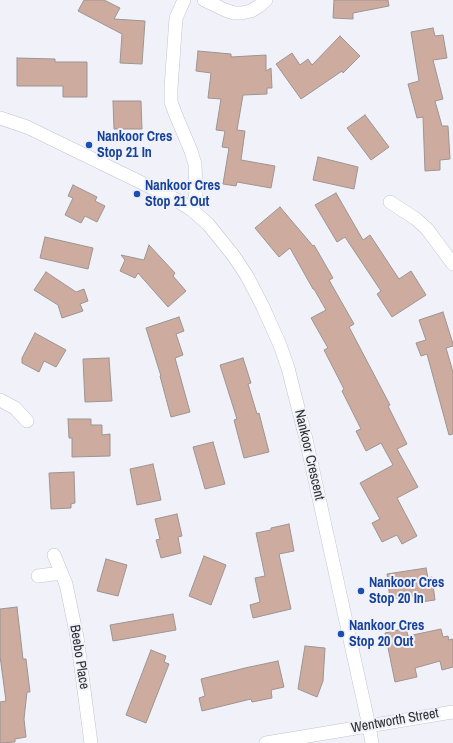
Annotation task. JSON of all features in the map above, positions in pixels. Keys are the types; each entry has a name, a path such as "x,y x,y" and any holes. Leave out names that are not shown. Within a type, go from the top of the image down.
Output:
{"street":[{"path":"184,0 176,18 171,102 195,164 196,193 192,210"},
{"path":"204,0 225,10 241,13 251,11 266,0"},
{"name":"Nankoor Crescent","path":"0,118 27,127 175,199 192,210 208,224 221,238 248,276 280,345 288,368 306,439 372,743"},
{"path":"390,202 416,219 428,229 453,264"},
{"path":"0,400 15,408 27,421"},
{"name":"Beebo Place","path":"54,555 66,584 78,637 91,743"},
{"path":"38,576 61,573"},
{"name":"Wentworth Street","path":"266,743 453,712"}],"building":[{"path":"84,0 104,0 120,8 114,19 145,21 142,64 120,63 122,34 78,11"},
{"path":"334,0 388,0 389,6 353,13 353,19 333,18"},
{"path":"433,28 435,36 443,35 447,58 433,60 443,99 435,101 442,126 448,126 450,159 440,160 440,170 425,171 423,117 417,118 408,84 419,81 411,32"},
{"path":"340,36 360,56 343,73 342,71 301,99 276,64 292,53 300,65 308,59 312,65"},
{"path":"198,51 231,54 231,57 266,55 266,71 271,68 272,88 267,88 267,94 243,95 237,130 245,131 241,160 275,166 271,188 237,182 236,186 223,184 229,148 222,147 225,131 216,130 221,99 208,98 211,73 196,71"},
{"path":"17,58 55,59 55,62 87,62 87,97 63,97 63,86 17,86"},
{"path":"113,101 141,101 142,129 114,129"},
{"path":"365,115 389,147 371,160 347,128"},
{"path":"318,157 358,167 354,189 313,180"},
{"path":"73,185 97,197 95,201 105,206 97,222 85,216 81,223 65,215 73,198 68,196"},
{"path":"336,193 363,240 370,235 399,279 411,271 426,295 392,317 377,294 381,291 345,237 337,242 315,205"},
{"path":"280,207 313,246 314,245 333,278 329,280 354,324 349,327 390,405 388,406 407,444 397,449 418,487 397,498 417,536 402,544 397,535 382,542 372,523 380,519 360,483 393,465 381,443 366,451 356,431 361,429 342,391 344,389 324,350 328,348 311,318 326,310 290,248 279,257 255,228"},
{"path":"45,237 93,248 88,269 40,258"},
{"path":"149,245 175,273 173,276 186,291 168,307 138,273 135,278 120,271 125,260 121,255 144,260"},
{"path":"46,272 76,292 84,289 88,301 80,304 83,311 62,318 58,305 34,290"},
{"path":"443,312 453,344 453,346 446,348 453,372 453,434 449,435 427,354 421,356 416,343 426,340 419,320"},
{"path":"179,317 184,331 176,334 183,355 175,358 190,412 171,417 161,376 146,328"},
{"path":"35,333 66,350 56,367 44,361 39,372 22,363 22,358"},
{"path":"109,358 112,401 85,402 83,359"},
{"path":"243,358 251,383 248,384 257,414 259,413 269,452 244,458 234,420 237,419 220,365"},
{"path":"68,419 91,419 91,425 102,425 102,435 110,434 110,456 72,457 72,438 69,438"},
{"path":"213,442 225,484 205,489 193,447"},
{"path":"153,464 161,500 137,505 130,469"},
{"path":"74,472 75,503 71,504 71,508 51,509 49,473"},
{"path":"177,514 182,536 178,537 181,553 161,558 156,540 160,539 155,519"},
{"path":"289,524 294,551 279,554 291,609 253,618 250,605 260,602 255,578 265,576 256,533"},
{"path":"204,556 226,565 211,605 189,596"},
{"path":"106,559 127,565 118,596 97,591"},
{"path":"426,568 428,578 432,577 435,600 421,602 420,595 390,599 387,574"},
{"path":"17,607 23,659 26,659 30,692 27,692 24,719 26,737 15,739 15,742 0,743 0,702 6,701 0,656 0,609"},
{"path":"173,614 176,630 113,641 110,625"},
{"path":"406,628 408,636 441,629 443,637 448,636 449,640 453,639 453,667 442,670 440,661 415,668 417,677 395,682 385,633"},
{"path":"305,646 325,648 323,681 317,697 298,689"},
{"path":"151,650 166,656 164,662 169,664 146,723 126,715"},
{"path":"278,661 284,687 271,690 272,698 252,702 251,699 202,711 199,698 205,696 201,679"}],"place":[{"name":"Nankoor Cres Stop 21 In","path":"89,145"},
{"name":"Nankoor Cres Stop 21 Out","path":"137,194"},
{"name":"Nankoor Cres Stop 20 In","path":"361,591"},
{"name":"Nankoor Cres Stop 20 Out","path":"341,634"}]}
